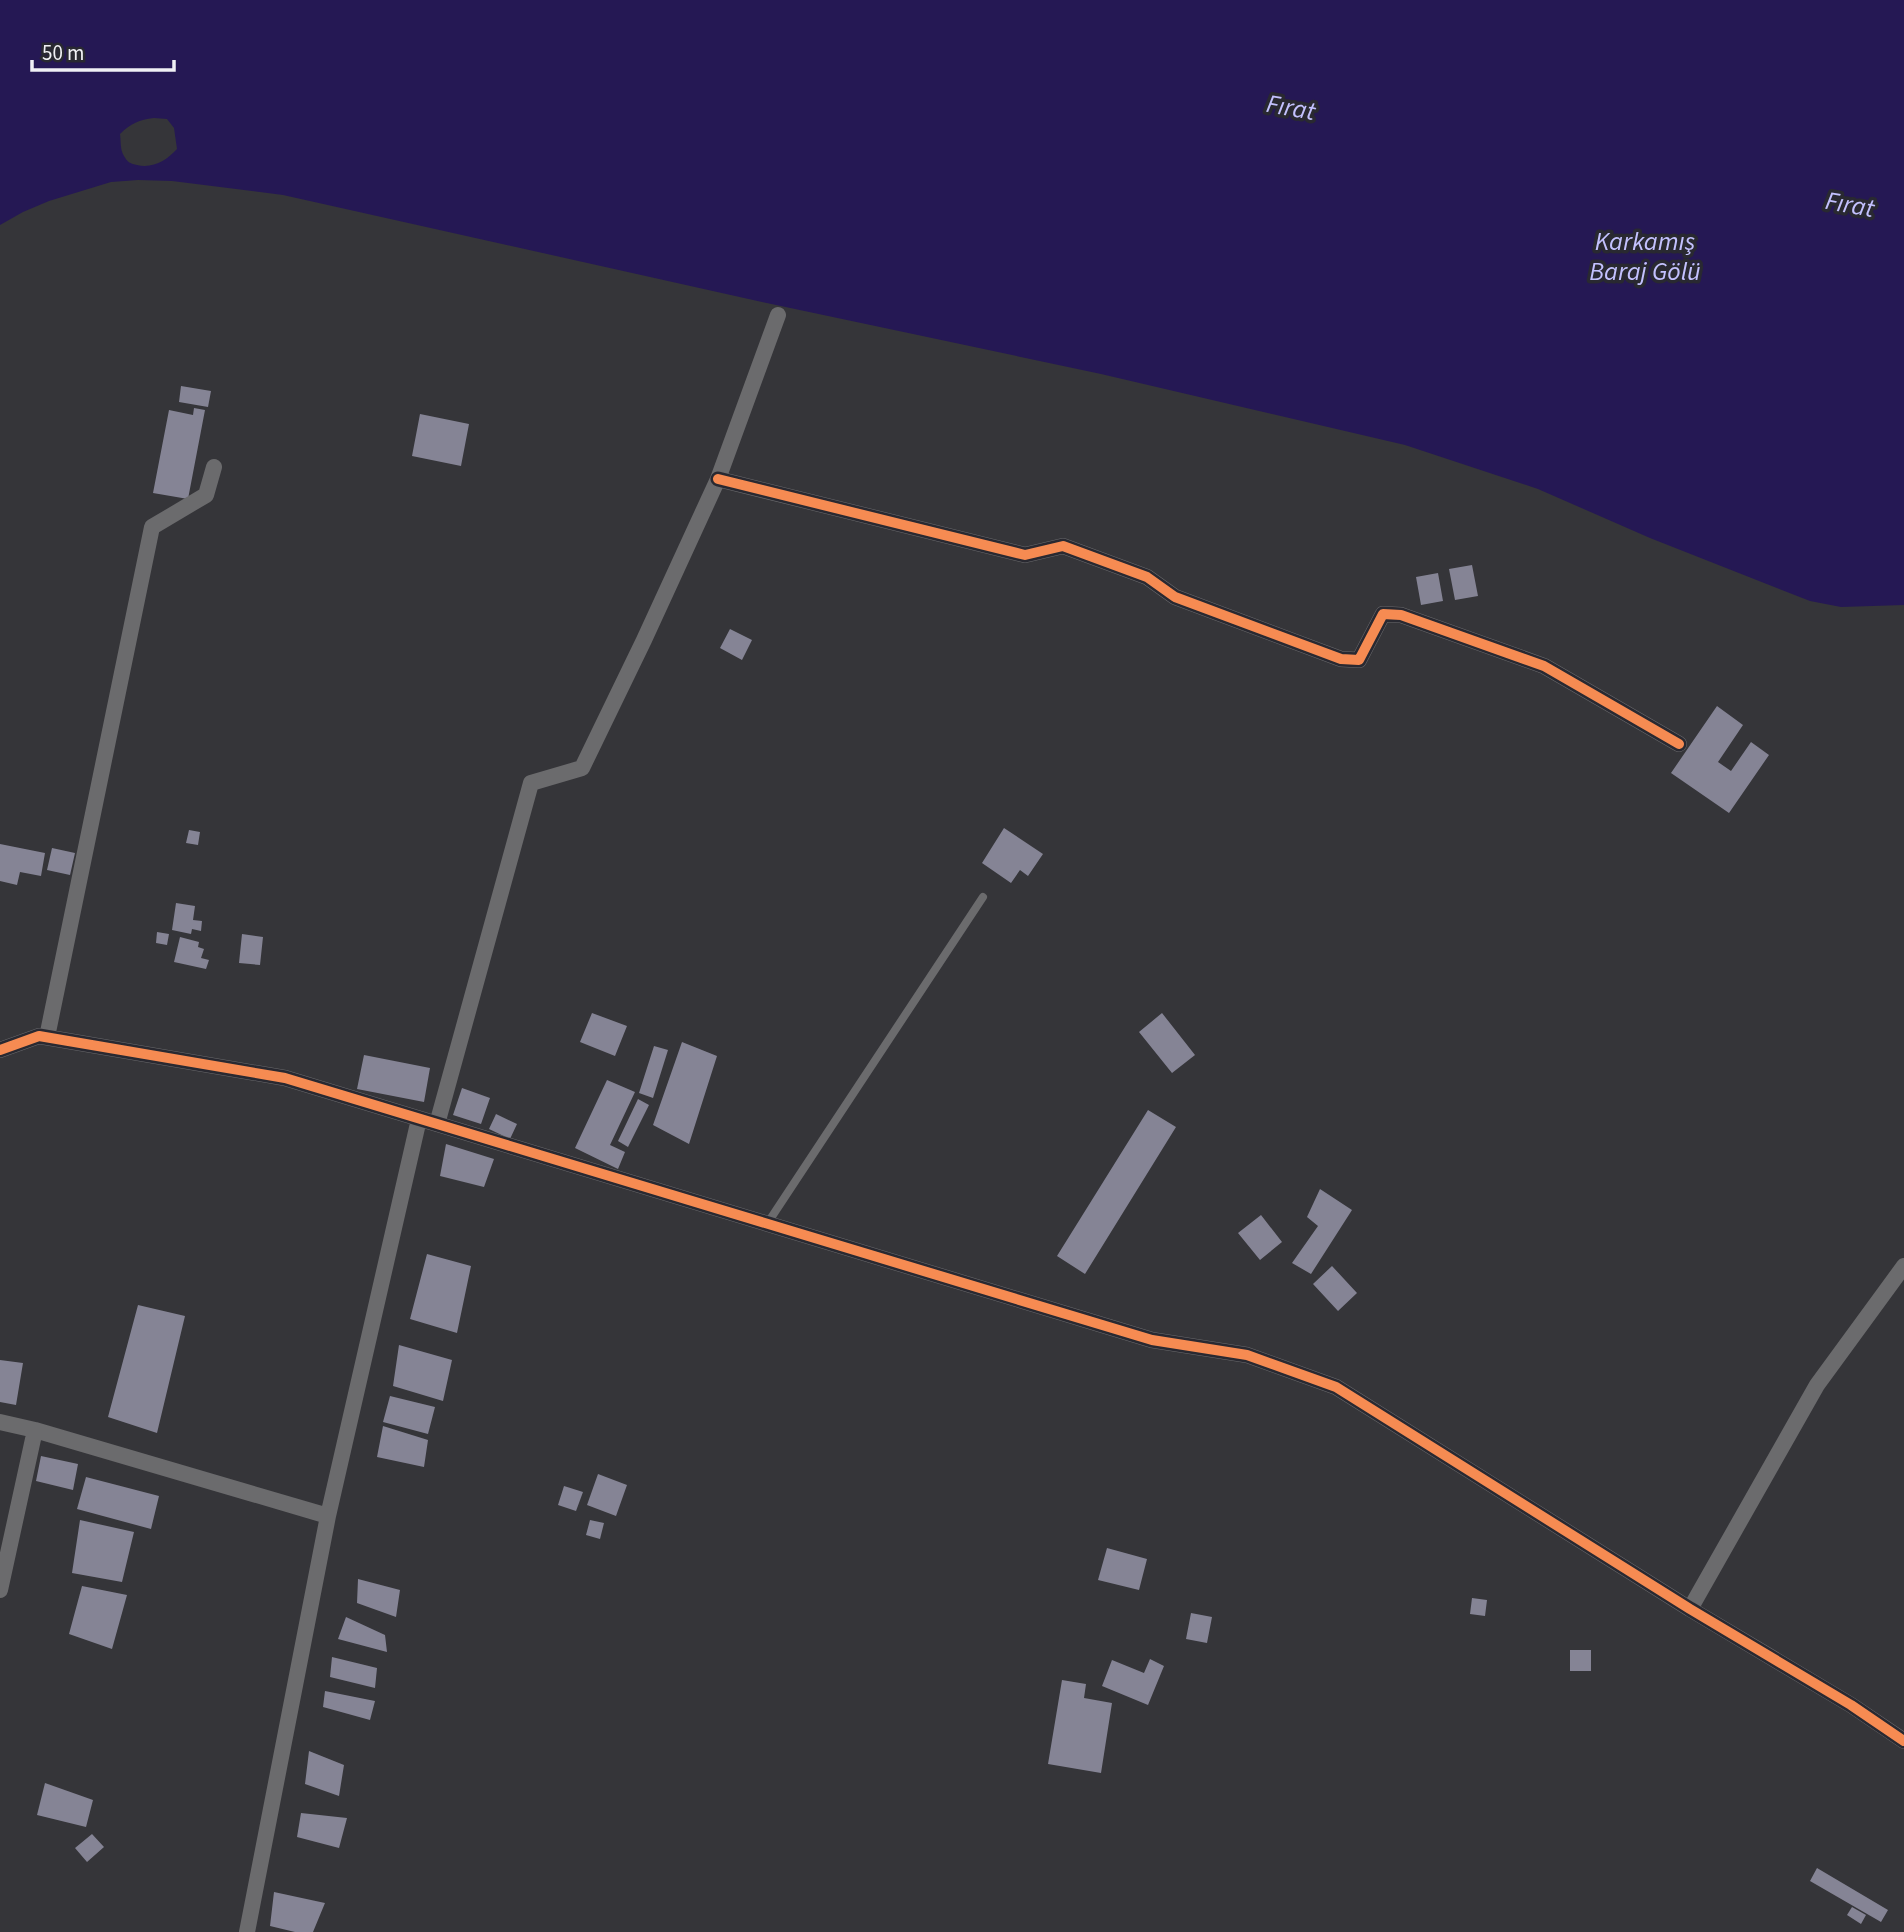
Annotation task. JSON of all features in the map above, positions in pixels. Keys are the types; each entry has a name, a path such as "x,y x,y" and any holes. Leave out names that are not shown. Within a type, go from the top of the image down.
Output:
{"street":[{"path":"437,1124 531,783 582,768 718,479 778,315"},
{"path":"47,1037 152,527 206,495 214,467"},
{"path":"718,479 1025,555 1063,546 1147,577 1175,597 1341,659 1359,660 1383,614 1401,615 1544,666 1679,744"},
{"path":"0,1050 39,1036 285,1077 1152,1340 1247,1355 1336,1387 1689,1609 1852,1705 1904,1741"},
{"path":"247,1932 328,1516 419,1119"},
{"path":"1689,1609 1817,1385 1904,1266"},
{"path":"0,1422 328,1516"},
{"path":"0,1590 35,1430"}],"lane":[{"path":"767,1224 983,897"}],"water":[{"name":"Karkamış Baraj Gölü","path":"0,0 1904,0 1904,605 1841,607 1810,601 1650,538 1538,489 1405,445 1101,374 762,302 283,195 172,181 111,182 49,201 0,225","holes":["167,119 174,128 177,149 154,165 143,166 128,161 122,151 120,134 140,121"]}],"building":[{"path":"181,386 211,391 208,407 179,402"},
{"path":"194,408 205,410 188,499 153,493 169,410 193,415"},
{"path":"420,414 469,424 461,466 412,456"},
{"path":"1472,565 1478,596 1455,600 1449,569"},
{"path":"1438,573 1443,601 1421,605 1416,577"},
{"path":"730,629 752,640 742,660 720,648"},
{"path":"1717,706 1743,725 1718,762 1731,771 1751,742 1769,755 1729,813 1671,773"},
{"path":"1004,828 1043,854 1028,876 1020,870 1011,883 982,863"},
{"path":"189,830 200,832 198,845 186,843"},
{"path":"0,844 45,853 41,876 20,872 17,885 0,881"},
{"path":"52,848 75,853 70,875 47,870"},
{"path":"176,903 195,906 193,920 202,921 201,931 192,929 191,934 172,930"},
{"path":"157,932 169,934 167,945 156,943"},
{"path":"242,934 263,937 260,965 239,963"},
{"path":"180,937 199,942 198,947 204,949 201,958 209,960 206,969 174,962"},
{"path":"592,1013 627,1026 615,1056 580,1042"},
{"path":"1162,1013 1195,1055 1172,1073 1139,1032"},
{"path":"682,1042 717,1056 689,1144 653,1125"},
{"path":"654,1046 668,1050 653,1098 639,1093"},
{"path":"364,1055 430,1068 424,1102 357,1089"},
{"path":"607,1080 635,1092 610,1145 625,1152 618,1169 575,1148"},
{"path":"462,1088 490,1098 481,1124 453,1115"},
{"path":"638,1099 649,1105 628,1147 618,1141"},
{"path":"1148,1110 1176,1127 1085,1274 1057,1256"},
{"path":"496,1114 517,1124 510,1139 489,1129"},
{"path":"446,1144 494,1159 484,1187 440,1176"},
{"path":"1320,1189 1352,1210 1311,1274 1292,1263 1318,1226 1307,1217"},
{"path":"1261,1215 1282,1242 1260,1260 1238,1233"},
{"path":"427,1254 471,1266 457,1333 410,1319"},
{"path":"1332,1266 1357,1293 1338,1311 1313,1284"},
{"path":"138,1305 185,1316 157,1433 108,1417"},
{"path":"399,1345 452,1360 443,1401 393,1386"},
{"path":"0,1360 23,1363 16,1405 0,1402"},
{"path":"390,1396 435,1407 428,1434 383,1422"},
{"path":"383,1426 428,1440 424,1467 377,1457"},
{"path":"41,1456 78,1464 73,1490 36,1481"},
{"path":"598,1474 627,1485 616,1516 587,1505"},
{"path":"86,1477 159,1496 151,1529 77,1509"},
{"path":"564,1486 583,1492 576,1511 558,1505"},
{"path":"80,1520 134,1532 122,1582 72,1573"},
{"path":"590,1520 604,1523 600,1539 586,1535"},
{"path":"1107,1548 1147,1559 1139,1590 1098,1580"},
{"path":"358,1579 400,1590 396,1617 357,1603"},
{"path":"82,1586 127,1595 112,1649 69,1634"},
{"path":"1472,1598 1487,1600 1485,1616 1470,1614"},
{"path":"1191,1613 1212,1617 1207,1643 1186,1639"},
{"path":"346,1617 385,1635 387,1652 338,1639"},
{"path":"1570,1650 1591,1650 1591,1671 1570,1671"},
{"path":"332,1657 377,1668 375,1688 330,1677"},
{"path":"1150,1659 1164,1666 1148,1705 1102,1686 1112,1660 1144,1673"},
{"path":"1062,1680 1086,1684 1084,1698 1112,1703 1101,1773 1048,1764"},
{"path":"325,1691 375,1701 370,1720 323,1707"},
{"path":"309,1751 344,1765 339,1796 305,1784"},
{"path":"45,1783 93,1800 86,1827 37,1815"},
{"path":"301,1813 347,1818 339,1848 297,1837"},
{"path":"92,1834 104,1847 87,1862 75,1848"},
{"path":"1817,1868 1888,1910 1881,1922 1810,1881"},
{"path":"274,1892 325,1903 313,1932 295,1932 270,1926"},
{"path":"1852,1907 1866,1915 1861,1924 1847,1915"}],"cycle path":[{"path":"718,479 1025,555 1063,546 1147,577 1175,597 1341,659 1359,660 1383,614 1401,615 1544,666 1679,744"},
{"path":"0,1050 39,1036 285,1078 1152,1340 1247,1355 1336,1387 1690,1609 1851,1705 1904,1741"}],"water label":[{"name":"Fırat","path":"1291,107"},
{"name":"Fırat","path":"1850,204"}]}
